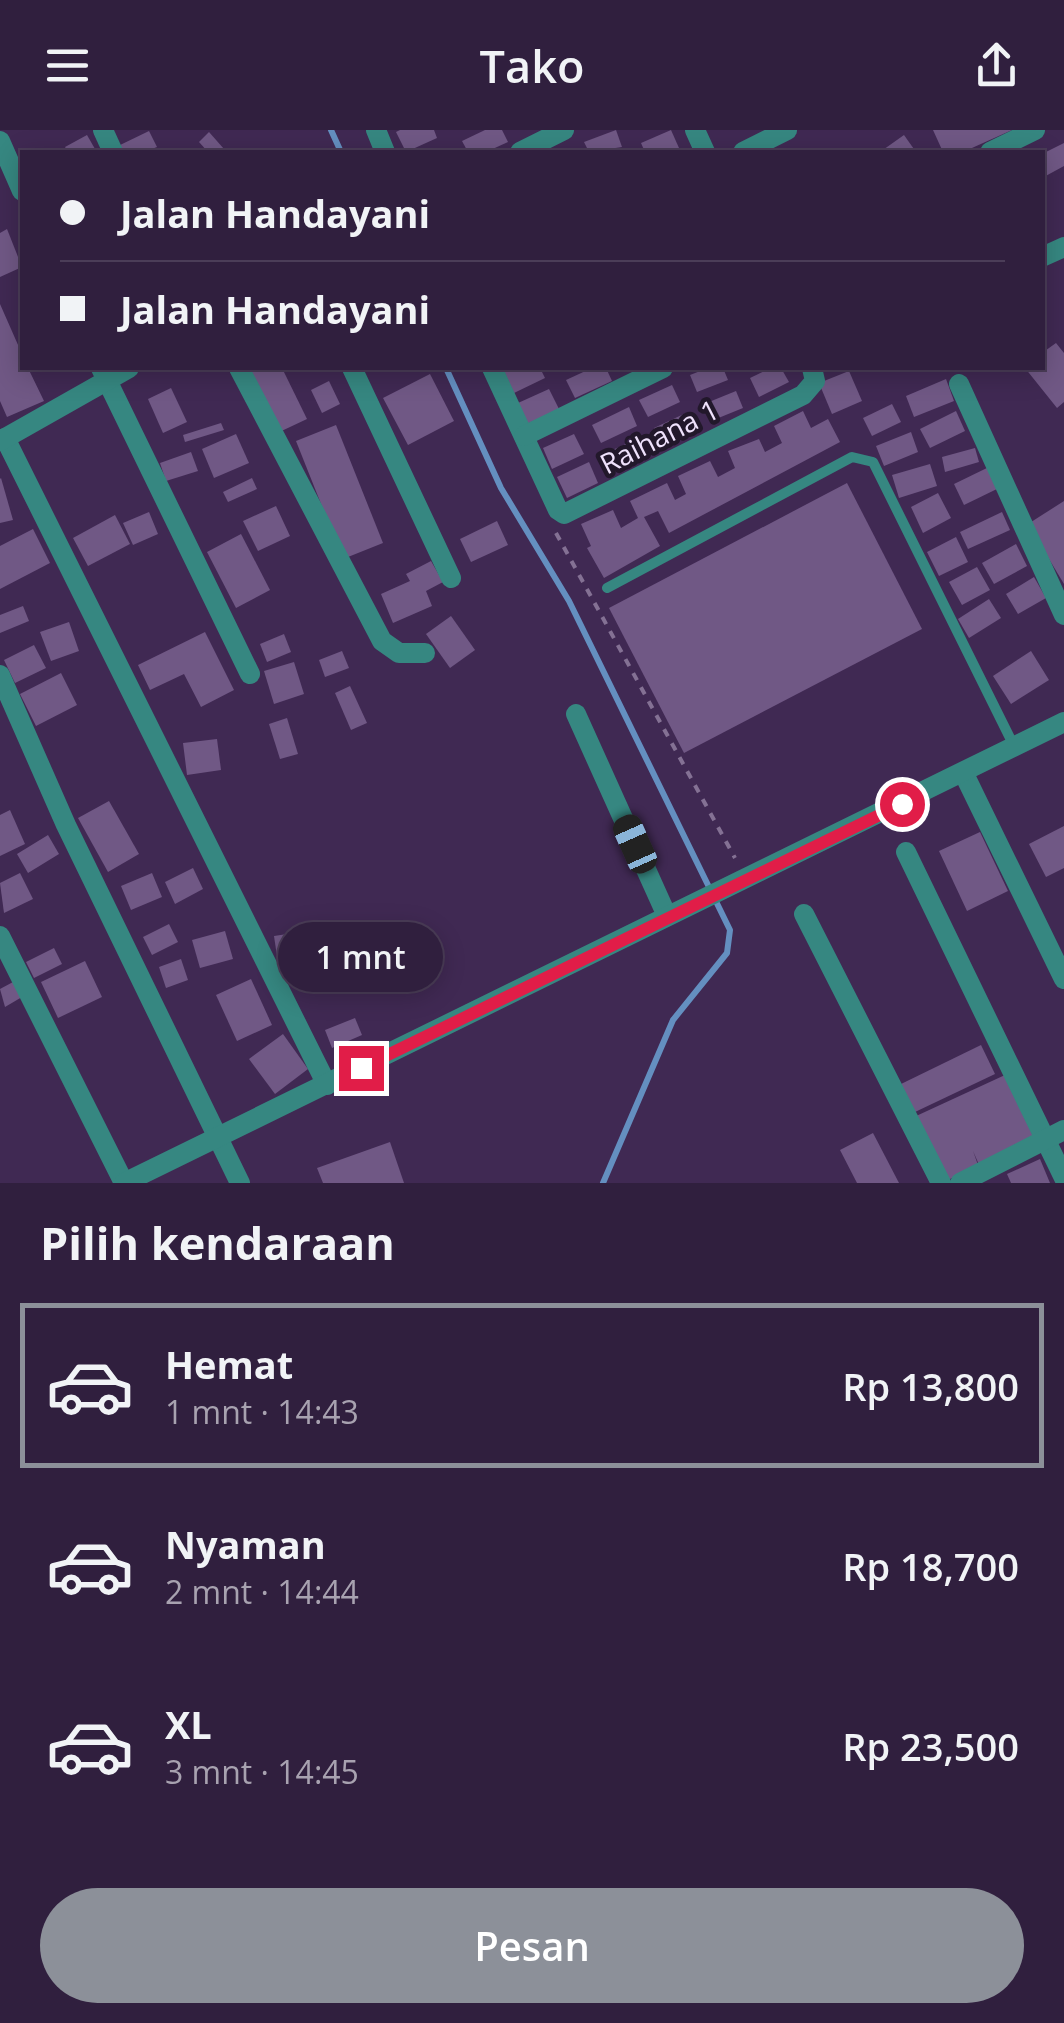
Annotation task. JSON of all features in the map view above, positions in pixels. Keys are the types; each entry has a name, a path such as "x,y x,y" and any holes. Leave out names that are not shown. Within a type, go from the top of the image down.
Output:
{"street":[{"path":"524,150 564,130"},
{"path":"747,150 787,130"},
{"path":"994,150 1035,130"},
{"path":"0,140 20,186"},
{"path":"239,370 382,640 399,654 425,653"},
{"path":"353,370 451,578"},
{"path":"493,370 558,510 556,516"},
{"path":"524,436 659,370"},
{"name":"Raihana 1","path":"556,516 804,394 816,381 813,370"},
{"path":"250,674 103,373 3,440 327,1085"},
{"path":"959,384 1064,615"},
{"path":"0,675 240,1183"},
{"path":"576,714 667,916"},
{"path":"0,936 124,1183 1064,722"},
{"path":"964,774 1064,979"},
{"path":"906,852 1055,1134 1064,1178"},
{"path":"804,914 941,1183"},
{"path":"960,1183 1055,1134"}],"lane":[{"path":"607,588 852,458 873,462 1015,747"}],"path":[{"path":"556,516 746,880"}],"building":[{"path":"434,130 437,138 405,150 396,132"},
{"path":"485,130 502,130 508,142 490,150 467,150 462,141"},
{"path":"616,130 622,147 588,150 584,142"},
{"path":"671,130 679,148 644,150 641,143"},
{"path":"933,130 1012,130 967,150 942,150"},
{"path":"149,131 157,147 120,150 118,146"},
{"path":"209,132 224,149 206,150 199,142"},
{"path":"87,135 95,149 67,150 65,147"},
{"path":"904,135 915,150 883,150"},
{"path":"1064,143 1064,166 1045,176 1045,152"},
{"path":"7,229 20,268 0,277 0,233"},
{"path":"0,304 20,349 20,370 29,370 44,401 7,417 0,401"},
{"path":"1056,343 1064,353 1064,402 1057,408 1027,370 1045,370 1045,351"},
{"path":"283,370 307,419 273,435 242,372"},
{"path":"541,370 545,378 514,393 504,372"},
{"path":"588,370 607,370 612,381 575,398 566,380"},
{"path":"703,370 724,370 728,380 697,392 690,375"},
{"path":"767,370 782,370 789,382 759,397 750,378"},
{"path":"849,371 862,401 832,414 819,383"},
{"path":"430,374 454,421 408,445 383,398"},
{"path":"946,379 954,401 914,417 906,396"},
{"path":"329,381 340,404 322,413 311,390"},
{"path":"672,385 680,402 648,417 639,400"},
{"path":"171,388 187,422 163,433 148,399"},
{"path":"549,389 559,409 527,424 518,403"},
{"path":"736,391 743,408 711,421 704,404"},
{"path":"892,404 901,422 872,436 863,418"},
{"path":"629,407 637,426 601,443 592,425"},
{"path":"803,411 811,428 828,419 840,442 669,533 658,511 644,517 660,546 604,578 587,548 591,546 581,524 613,510 621,528 638,518 630,501 667,483 675,500 686,494 678,476 710,461 718,477 735,468 728,451 759,439 765,452 782,443 774,426"},
{"path":"956,411 965,431 930,448 920,429"},
{"path":"686,413 694,431 662,446 654,428"},
{"path":"221,423 224,430 185,442 183,435"},
{"path":"336,425 383,543 343,559 296,441"},
{"path":"911,432 918,452 884,466 876,446"},
{"path":"236,434 249,463 214,478 202,449"},
{"path":"574,434 584,454 552,469 543,448"},
{"path":"643,436 652,454 615,472 606,453"},
{"path":"975,448 979,462 945,472 942,457"},
{"path":"191,452 198,471 166,481 160,463"},
{"path":"589,462 598,483 567,498 557,477"},
{"path":"930,464 937,486 899,498 892,475"},
{"path":"989,467 999,488 964,505 954,484"},
{"path":"252,478 257,489 228,502 223,492"},
{"path":"0,479 13,520 0,523"},
{"path":"847,483 922,629 684,753 609,608"},
{"path":"938,493 951,518 923,533 911,507"},
{"path":"1064,501 1064,584 1028,524"},
{"path":"276,506 290,536 258,551 243,521"},
{"path":"149,512 158,534 133,545 123,523"},
{"path":"1002,512 1010,530 968,549 960,532"},
{"path":"115,515 130,544 88,566 73,538"},
{"path":"497,521 508,545 471,562 460,539"},
{"path":"33,529 50,563 0,589 0,546"},
{"path":"241,534 270,590 236,608 207,552"},
{"path":"956,537 968,562 939,576 927,552"},
{"path":"1016,544 1027,566 994,584 982,563"},
{"path":"431,561 443,582 426,591 432,606 393,623 381,594 410,581 406,574"},
{"path":"977,567 990,590 962,605 949,582"},
{"path":"1034,577 1046,598 1018,614 1006,594"},
{"path":"989,599 1001,618 969,638 958,619"},
{"path":"23,606 29,621 0,633 0,615"},
{"path":"451,616 475,650 450,668 426,634"},
{"path":"69,622 79,651 51,661 40,632"},
{"path":"205,632 234,690 201,707 184,674 150,690 138,665"},
{"path":"284,634 291,652 267,662 260,644"},
{"path":"34,645 46,668 15,683 4,660"},
{"path":"342,651 349,668 325,677 319,660"},
{"path":"1031,651 1049,680 1011,704 993,676"},
{"path":"294,662 304,694 274,704 264,671"},
{"path":"61,673 77,705 36,726 20,694"},
{"path":"350,686 367,723 351,730 335,693"},
{"path":"287,718 298,754 280,759 269,724"},
{"path":"217,739 221,770 187,775 183,743"},
{"path":"109,801 139,854 108,872 78,818"},
{"path":"10,810 25,844 0,856 0,815"},
{"path":"1064,826 1064,868 1046,877 1029,844"},
{"path":"980,832 1008,891 967,911 939,851"},
{"path":"48,835 59,854 28,873 17,854"},
{"path":"193,868 203,889 175,904 165,882"},
{"path":"20,873 33,899 4,913 0,883"},
{"path":"152,873 162,897 131,910 121,886"},
{"path":"169,924 178,942 152,955 143,937"},
{"path":"225,931 233,959 200,968 192,940"},
{"path":"307,931 311,958 278,963 274,936"},
{"path":"54,948 62,964 34,978 26,962"},
{"path":"181,959 188,980 166,988 159,967"},
{"path":"85,961 102,997 58,1018 41,982"},
{"path":"251,979 272,1025 237,1041 216,995"},
{"path":"13,982 22,997 5,1007 0,989"},
{"path":"355,1018 362,1035 332,1048 325,1030"},
{"path":"283,1034 308,1069 275,1094 249,1059"},
{"path":"981,1045 995,1074 915,1112 901,1084"},
{"path":"1005,1075 1035,1140 980,1167 973,1151 978,1165 944,1182 914,1117"},
{"path":"873,1133 899,1183 857,1183 840,1150"},
{"path":"390,1142 404,1183 323,1183 317,1168"},
{"path":"1040,1159 1050,1183 1011,1183 1007,1174"}],"waterway":[{"path":"331,130 340,150"},
{"path":"447,370 501,488 569,601 730,930 727,953 673,1020 603,1183"}],"route":[{"path":"361,1068 902,804"}]}
